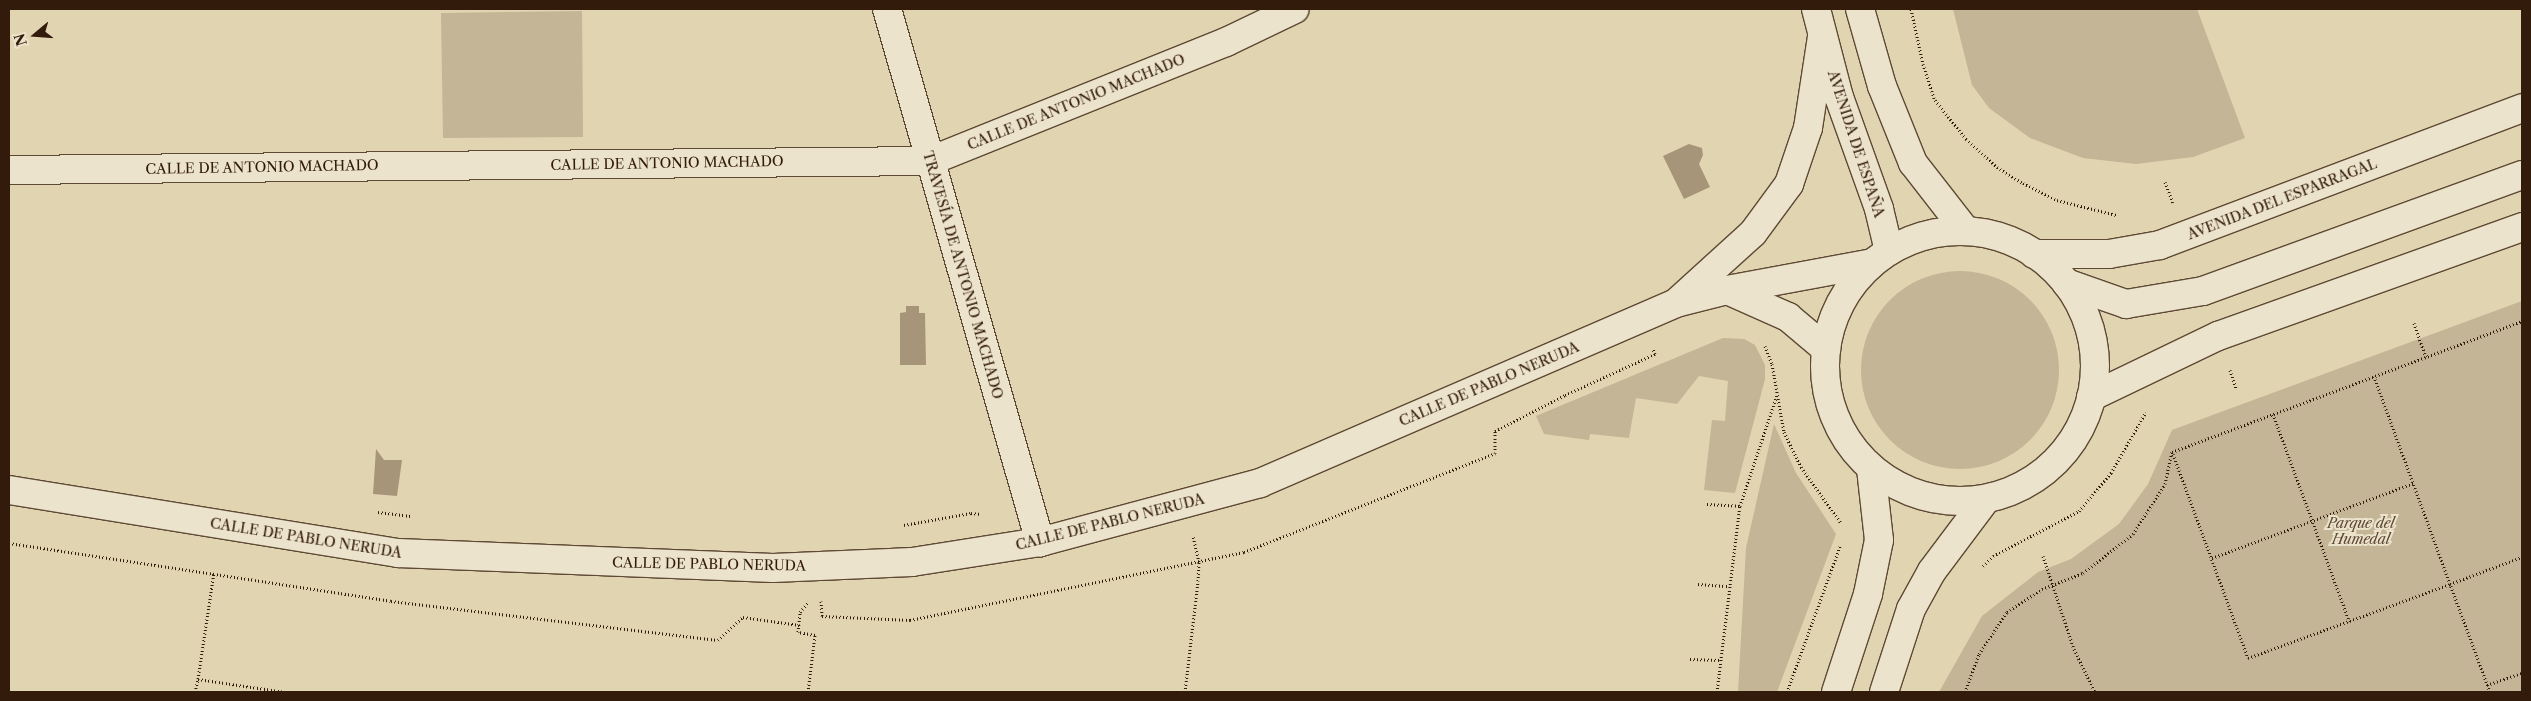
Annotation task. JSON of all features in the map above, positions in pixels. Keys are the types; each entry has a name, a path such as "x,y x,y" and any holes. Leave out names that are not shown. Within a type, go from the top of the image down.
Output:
{"street":[{"name":"TRAVESÍA DE ANTONIO MACHADO","path":"888,9 1040,542"},
{"name":"CALLE DE ANTONIO MACHADO","path":"9,170 930,161 1226,42 1295,9"},
{"name":"AVENIDA DE ESPAÑA","path":"1816,9 1839,97 1880,209 1880,257"},
{"path":"1860,9 1882,86 1914,163 1966,231"},
{"name":"AVENIDA DE ESPAÑA","path":"1676,303 1753,233 1789,184 1808,128 1822,36"},
{"name":"AVENIDA DEL ESPARRAGAL","path":"2034,254 2109,254 2160,246 2522,108"},
{"path":"2066,283 2126,304 2202,291 2522,175"},
{"path":"2091,397 2218,336 2522,227"},
{"name":"CALLE DE PABLO NERUDA","path":"9,490 398,553 773,568 912,562 1040,542 1260,483 1676,303 1880,257 1926,235 1966,231 2002,238 2034,254"},
{"path":"1880,257 1841,302 1826,349 1827,393 1833,414 1857,454 1871,469 1906,490 1924,497 1945,501 1986,499 2022,487 2053,464 2075,437 2091,397 2095,377 2092,338 2086,318 2066,283 2034,254"},
{"path":"1727,290 1788,317 1826,349"},
{"path":"1836,692 1868,594 1879,540 1871,469"},
{"path":"1884,692 1911,609 1932,571 1986,499"}],"path":[{"path":"1911,9 1923,64 1935,100 1966,139 1997,167 2058,200 2126,216"},
{"path":"2172,452 2522,321"},
{"path":"2414,323 2426,357"},
{"path":"1764,343 1772,364 1784,432 1800,467 1842,525 1842,532"},
{"path":"808,692 815,635 798,632 800,612 810,600 821,599 822,616 910,620 1244,552 1495,453 1495,431 1565,395 1655,354 1651,344"},
{"path":"2374,376 2490,692"},
{"path":"1717,692 1728,586 1740,506 1777,394"},
{"path":"1979,570 1993,556 2078,511 2111,474 2145,412 2152,407"},
{"path":"2273,414 2349,621"},
{"path":"2172,452 2248,658 2522,558"},
{"path":"1965,692 1979,654 2007,612 2053,585 2083,573 2133,534 2165,484 2172,452"},
{"path":"2212,558 2414,483"},
{"path":"1708,504 1740,506"},
{"path":"375,511 414,516"},
{"path":"897,526 989,512"},
{"path":"1787,692 1842,540"},
{"path":"9,543 214,572 391,601 718,640 743,617 799,624"},
{"path":"2043,556 2074,649 2095,692"},
{"path":"1185,692 1199,562"},
{"path":"196,692 214,572"},
{"path":"1698,584 1728,586"},
{"path":"1690,659 1720,660"},
{"path":"2487,685 2522,673"},
{"path":"198,679 285,692"}],"green space":[{"path":"1953,9 2197,9 2245,138 2193,157 2136,164 2083,158 2030,138 1989,108 1972,85"},
{"path":"582,11 583,137 443,138 441,13"},
{"path":"1950,271 1970,271 1998,278 2023,293 2037,307 2052,332 2059,360 2059,380 2052,408 2037,433 2023,447 1998,462 1989,465 1970,469 1950,469 1922,462 1897,447 1883,433 1868,408 1865,399 1861,380 1861,360 1868,332 1883,307 1897,293 1922,278 1931,275"},
{"name":"Parque del Humedal","path":"2522,301 2522,692 1939,692 1982,616 2038,572 2071,559 2119,524 2148,484 2172,430"},
{"path":"1723,338 1744,339 1755,345 1765,365 1765,379 1735,493 1704,490 1712,420 1725,421 1728,381 1699,376 1677,404 1636,398 1629,438 1590,434 1589,440 1544,434 1536,416"},
{"path":"1774,424 1796,473 1836,534 1777,692 1738,692 1746,548"}],"shaded area":[{"path":"1689,144 1702,148 1703,155 1699,164 1710,187 1684,199 1663,156"},
{"path":"906,306 919,306 919,313 925,313 926,365 900,365 900,313 906,312"},
{"path":"376,449 384,460 402,460 397,496 373,494"}]}
